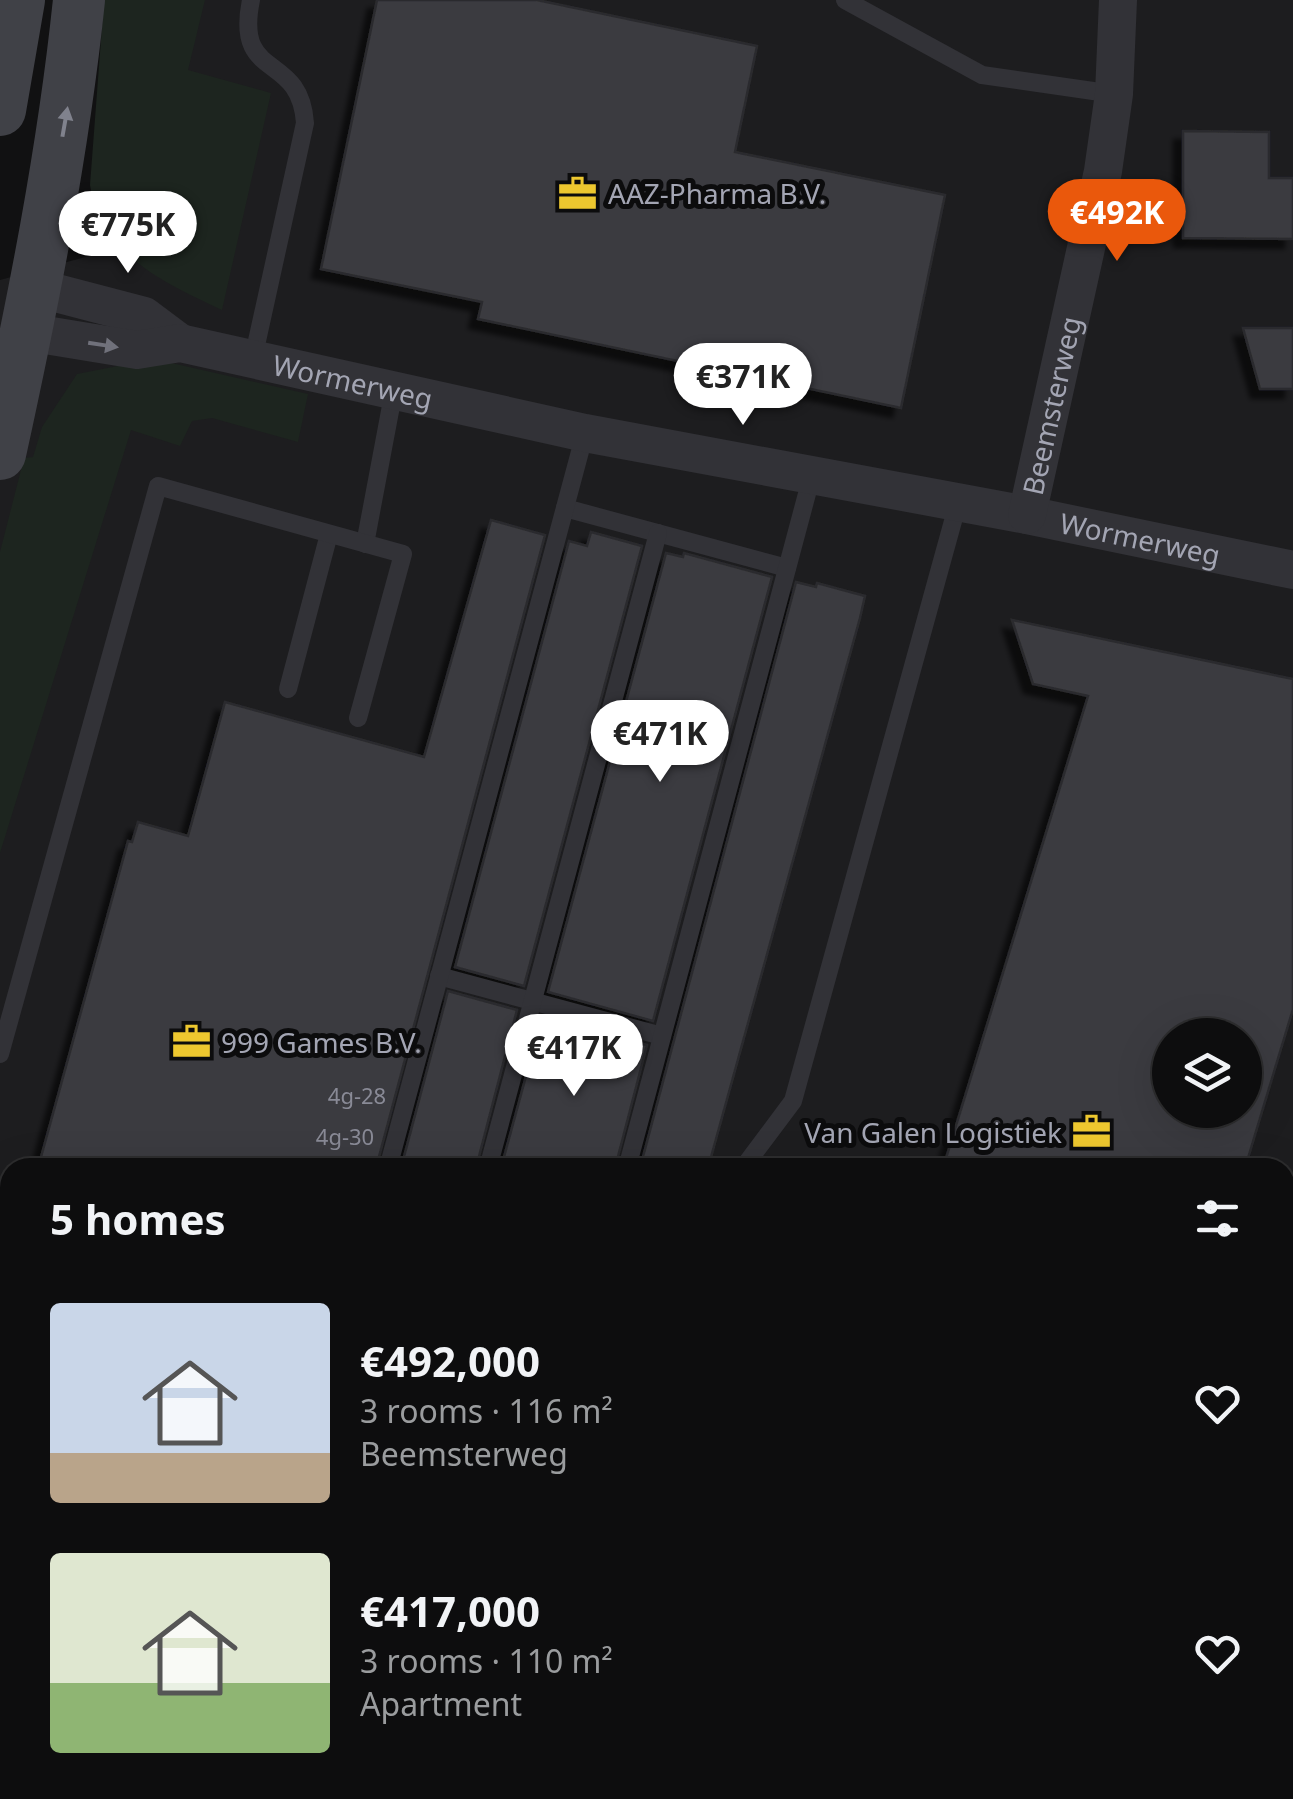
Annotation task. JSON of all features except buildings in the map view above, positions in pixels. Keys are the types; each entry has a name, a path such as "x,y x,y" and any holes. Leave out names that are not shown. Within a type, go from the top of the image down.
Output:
{"main road":[{"path":"0,110 20,0"},
{"path":"0,454 16,306 68,106 79,0"}],"street":[{"name":"Beemsterweg","path":"1027,515 1103,171 1114,94 1118,0"},
{"name":"Wormerweg","path":"16,306 138,350 180,344 585,433 1027,515 1293,570"}],"lane":[{"path":"251,0 246,23 252,50 288,77 298,90 305,123 252,359"},
{"path":"845,0 982,75 1114,94"},
{"path":"364,544 394,390"},
{"path":"391,1158 585,433"},
{"path":"629,1158 812,475"},
{"path":"0,1054 158,486 403,554 358,718"},
{"path":"751,1158 794,1101 958,503"},
{"path":"565,508 787,568"},
{"path":"491,1158 658,533"},
{"path":"288,689 328,534"},
{"path":"439,976 662,1036"}],"shaded area":[{"path":"104,0 205,0 188,70 271,93 222,310 139,264 108,231 97,210 90,185"},
{"path":"126,0 1293,0 1293,1158 0,1158 0,280 119,248"},
{"path":"167,362 308,394 298,442 212,418 192,421 180,446 131,430 0,853 0,552 24,458 33,457 42,427 77,374"}],"place":[{"name":"AAZ-Pharma B.V.","path":"578,193"},
{"name":"999 Games B.V.","path":"191,1042"},
{"name":"Van Galen Logistiek","path":"1092,1132"}]}
